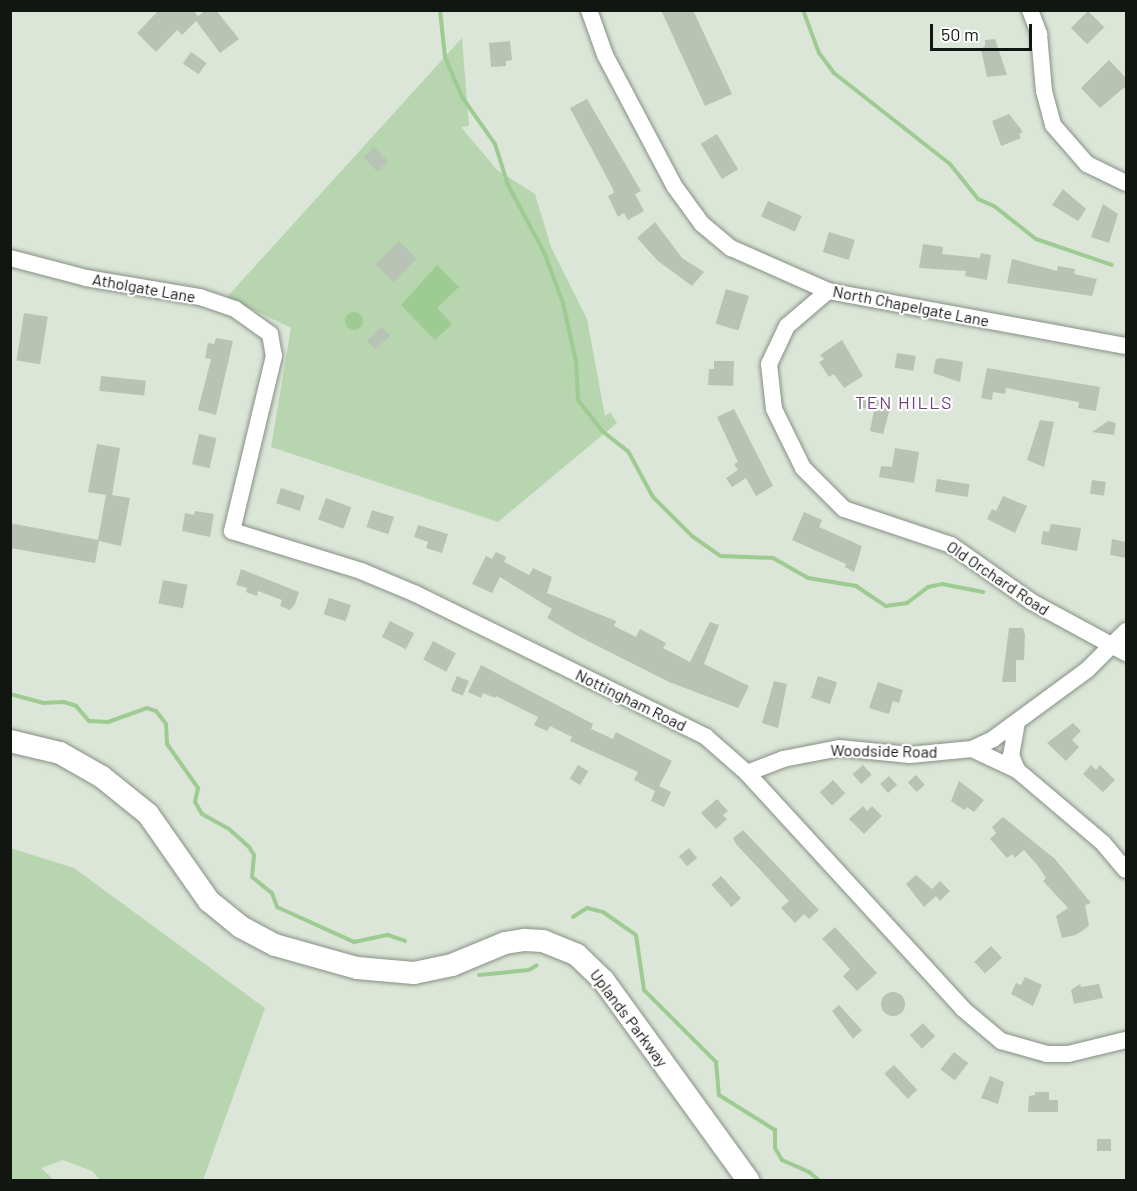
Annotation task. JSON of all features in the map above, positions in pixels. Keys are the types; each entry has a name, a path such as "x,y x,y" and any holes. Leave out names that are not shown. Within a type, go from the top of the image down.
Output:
{"street":[{"name":"North Chapelgate Lane","path":"589,10 605,55 687,208 731,248 828,291 1126,346"},
{"path":"1030,10 1039,34 1044,91 1053,125 1087,164 1126,183"},
{"name":"Atholgate Lane","path":"10,258 86,278 200,297 235,309 270,334"},
{"name":"Old Orchard Road","path":"828,291 787,326 768,364 774,409 803,468 844,509 951,544 1032,602 1119,649"},
{"name":"Nottingham Road","path":"270,334 274,356 232,531 361,571 416,594 706,737 747,773 963,1009 1000,1041 1047,1054 1068,1054 1126,1040"},
{"name":"Woodside Road","path":"747,773 783,759 839,748 910,755 972,749 1017,722 1119,649 1126,630"},
{"path":"1017,722 1011,755 1017,770"},
{"name":"Uplands Parkway","path":"10,741 60,753 102,777 161,829 209,901 241,927 275,945 357,968 414,974 452,965 505,943 525,940 543,941 577,954 604,981 748,1180"},
{"path":"972,749 1017,770 1103,843 1126,870"}],"shaded area":[{"path":"462,38 469,126 461,127 497,170 535,194 551,247 587,319 605,416 610,412 617,423 498,522 271,447 291,328 227,297"},
{"path":"437,265 459,287 437,308 452,324 435,340 401,305"},
{"path":"354,312 360,315 363,321 360,327 354,330 348,327 345,321 348,315"},
{"path":"10,848 74,868 265,1008 203,1180 100,1180 92,1171 63,1160 41,1168 54,1180 11,1180"}],"building":[{"path":"159,10 193,10 198,16 206,10 216,10 239,39 220,53 196,21 182,35 177,30 156,52 137,33"},
{"path":"661,10 693,10 732,94 705,106"},
{"path":"1088,11 1104,27 1087,44 1071,28"},
{"path":"995,39 1007,75 987,77 981,49 985,46 985,40"},
{"path":"510,41 512,60 506,61 506,66 491,67 489,43"},
{"path":"191,52 207,63 199,74 183,63"},
{"path":"1109,60 1126,78 1126,86 1100,108 1081,88"},
{"path":"587,99 641,191 635,194 644,211 628,220 624,213 618,217 608,196 614,193 613,189 570,108"},
{"path":"1009,114 1023,132 1019,134 1021,138 1001,146 992,121"},
{"path":"717,134 738,169 722,179 701,144"},
{"path":"374,147 388,161 378,172 363,158"},
{"path":"1063,189 1086,209 1078,221 1052,205"},
{"path":"768,201 802,216 795,232 761,217"},
{"path":"1103,204 1118,214 1109,243 1091,237"},
{"path":"655,222 682,258 704,272 692,286 658,261 637,238"},
{"path":"829,232 855,240 849,260 823,252"},
{"path":"399,241 417,259 393,282 376,264"},
{"path":"923,244 943,247 942,254 980,258 981,253 991,255 987,280 965,276 966,271 919,268"},
{"path":"1012,259 1057,271 1058,266 1075,269 1074,274 1097,279 1092,296 1007,283"},
{"path":"726,289 749,296 738,330 715,323"},
{"path":"24,313 48,317 40,364 16,360"},
{"path":"382,327 390,336 375,349 367,340"},
{"path":"216,338 233,341 216,415 198,410 211,359 205,358 208,343 214,344"},
{"path":"842,340 863,376 844,388 834,374 829,377 819,362 824,359 820,355"},
{"path":"897,353 916,356 913,371 895,368"},
{"path":"936,359 963,362 960,382 933,373"},
{"path":"714,361 734,361 733,386 708,385 709,369 714,369"},
{"path":"987,368 1100,387 1096,411 1078,408 1079,402 1006,388 1005,394 993,392 992,400 981,398"},
{"path":"101,376 146,381 144,396 99,391"},
{"path":"860,394 892,401 883,434 870,431 874,410 858,407"},
{"path":"734,409 773,486 756,496 746,478 732,487 726,478 738,470 734,464 738,462 717,417"},
{"path":"1040,420 1054,422 1044,467 1027,460"},
{"path":"1108,421 1116,423 1114,435 1092,432"},
{"path":"199,434 217,438 210,468 192,464"},
{"path":"97,444 120,448 112,495 130,498 121,546 99,541 95,563 10,548 10,523 98,540 106,495 88,492"},
{"path":"895,448 919,452 914,483 879,477 881,466 892,467"},
{"path":"937,479 970,484 968,497 935,492"},
{"path":"1092,480 1106,482 1104,496 1090,494"},
{"path":"281,488 305,496 300,511 276,503"},
{"path":"1003,496 1027,506 1015,533 987,519 992,509 996,511"},
{"path":"326,498 351,507 344,529 318,520"},
{"path":"372,510 394,517 388,534 366,527"},
{"path":"195,511 214,514 210,537 182,531 185,513 194,515"},
{"path":"804,512 822,520 819,527 862,546 854,572 845,567 846,564 792,540"},
{"path":"1051,524 1081,528 1077,551 1041,544 1043,531 1049,532"},
{"path":"418,525 448,534 442,553 426,548 428,542 414,537"},
{"path":"1112,539 1126,542 1126,558 1110,555"},
{"path":"496,552 506,557 504,562 529,575 533,568 552,577 547,593 616,621 614,626 636,637 640,629 666,643 663,648 690,662 710,622 719,625 704,664 749,686 738,708 669,682 578,636 547,618 552,609 500,577 492,593 472,584 486,556 492,559"},
{"path":"241,569 299,592 295,604 290,610 280,606 282,600 258,591 257,596 246,592 247,588 236,585"},
{"path":"163,580 188,585 183,608 158,604"},
{"path":"329,598 351,605 346,621 324,614"},
{"path":"390,621 414,633 406,649 382,637"},
{"path":"1009,628 1023,628 1024,660 1016,660 1016,682 1002,682"},
{"path":"433,641 456,653 446,672 423,660"},
{"path":"481,665 593,724 591,729 613,739 616,732 672,761 659,786 671,792 664,807 651,801 655,791 634,780 638,772 570,741 572,737 550,726 547,731 534,725 538,717 496,696 495,698 483,693 481,698 468,692"},
{"path":"457,676 469,681 463,696 451,691"},
{"path":"818,676 837,682 830,704 811,698"},
{"path":"774,681 787,684 778,728 762,723"},
{"path":"878,682 903,690 899,703 893,701 889,714 869,708"},
{"path":"1073,723 1081,731 1072,740 1079,747 1066,761 1047,743"},
{"path":"578,765 588,771 580,785 570,779"},
{"path":"863,765 872,775 861,784 853,774"},
{"path":"1091,765 1096,770 1100,765 1115,780 1103,792 1083,774"},
{"path":"916,775 925,785 917,792 908,782"},
{"path":"889,776 897,785 888,793 880,784"},
{"path":"833,780 845,793 832,805 820,792"},
{"path":"959,781 984,800 974,812 967,807 964,810 951,801"},
{"path":"717,799 728,811 723,815 727,819 716,829 701,813"},
{"path":"863,806 867,811 872,806 882,816 864,834 849,819"},
{"path":"1003,817 1055,859 1091,903 1085,905 1089,926 1076,935 1062,938 1056,916 1068,908 1043,881 1046,878 1038,866 1024,850 1015,858 1012,854 1007,858 990,839 996,833 992,827"},
{"path":"743,830 819,910 809,919 804,914 795,923 781,908 789,901 733,838"},
{"path":"689,848 697,858 687,866 679,856"},
{"path":"916,875 932,889 940,881 950,891 940,901 936,896 924,907 906,884"},
{"path":"721,876 741,898 731,907 711,885"},
{"path":"835,927 877,973 857,991 843,976 850,969 822,939"},
{"path":"991,946 1002,958 985,973 974,962"},
{"path":"1025,977 1042,985 1033,1006 1011,994 1016,983 1021,985"},
{"path":"1080,984 1081,987 1099,984 1103,998 1074,1004 1071,990"},
{"path":"893,992 898,993 904,999 904,1009 898,1015 893,1016 888,1015 882,1009 881,1004 882,999 888,993"},
{"path":"839,1005 862,1030 853,1039 832,1011"},
{"path":"923,1023 935,1036 922,1048 910,1035"},
{"path":"954,1052 968,1063 955,1080 940,1069"},
{"path":"894,1065 917,1090 908,1099 884,1074"},
{"path":"990,1076 1004,1082 998,1104 981,1098"},
{"path":"1035,1092 1049,1092 1049,1100 1058,1100 1058,1112 1028,1112 1029,1096 1035,1095"},
{"path":"1097,1139 1111,1139 1111,1151 1097,1151"}],"waterway":[{"path":"440,10 445,57 462,97 495,144 508,185 544,252 563,303 576,361 578,400 602,431 628,451 653,497 692,536 721,556 773,558 808,578 856,586 886,606 907,603 928,587 942,584 983,592"},
{"path":"803,10 819,53 834,73 950,164 978,199 994,206 1036,239 1112,265"},
{"path":"10,694 43,703 64,702 76,706 89,721 108,722 147,708 156,711 166,724 167,744 198,788 195,802 202,814 229,829 249,847 254,855 252,877 272,893 277,907 354,942 388,935 405,941"},
{"path":"573,917 587,908 603,912 636,935 644,990 716,1062 719,1095 775,1130 775,1148 782,1160 809,1172 819,1180"},
{"path":"479,975 529,970 537,965"}],"district":[{"name":"TEN HILLS","path":"904,402"}]}
